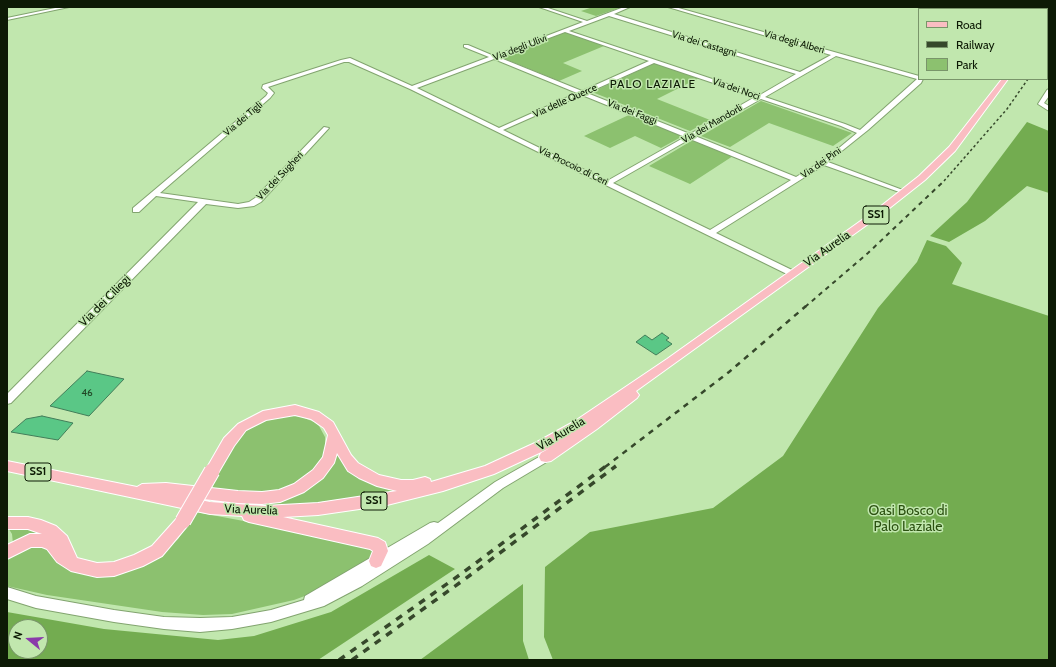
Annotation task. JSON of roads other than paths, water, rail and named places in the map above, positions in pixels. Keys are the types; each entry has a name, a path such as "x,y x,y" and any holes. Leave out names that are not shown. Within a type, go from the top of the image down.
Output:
{"main road":[{"name":"Via Aurelia","path":"7,466 210,508 264,512 297,510 387,499 443,485 513,460 567,432 671,362 904,192 935,166 956,144 1004,80"},
{"path":"546,457 617,408 671,362"},
{"path":"7,552 30,541 43,540 52,544 70,563 89,570 104,570 131,564 157,551 170,538 183,521 224,449 238,430 252,420 268,414 295,410 311,413 319,417 329,425 341,451 353,467 377,480 401,486 413,486 427,483 486,465 513,460"},
{"path":"133,492 161,489 214,496 262,498 287,494 304,485 323,468 330,455 334,434"},
{"path":"229,510 279,523 373,543 380,547 381,551 376,561"},
{"path":"7,523 28,523 41,526 51,531 62,541 68,552 70,563"}],"street":[{"path":"7,19 67,7"},
{"path":"541,7 587,22"},
{"name":"Via degli Ulivi","path":"412,88 628,7"},
{"name":"Via degli Alberi","path":"670,7 918,77"},
{"name":"Via dei Castagni","path":"609,14 800,74"},
{"name":"Via dei Noci","path":"565,31 846,126 861,133"},
{"name":"Via dei Faggi","path":"466,46 692,136 797,180"},
{"name":"Via dei Mandorli","path":"608,183 836,54"},
{"name":"Via dei Tigli","path":"136,210 268,97 271,93 265,88 265,86 344,60 353,61"},
{"name":"Via Procoio di Ceri","path":"353,61 499,130 793,274"},
{"name":"Via delle Querce","path":"499,130 653,61"},
{"name":"Via dei Pini","path":"711,233 824,163 920,82 920,80"},
{"path":"1049,91 1041,104 1049,109"},
{"name":"Via dei Sugheri","path":"154,194 241,206 254,203 326,128"},
{"path":"824,163 904,192"},
{"name":"Via dei Ciliegi","path":"7,400 204,201"},
{"path":"7,600 36,602 122,617 200,625 232,624 293,609 324,600 358,582 409,550 499,485 546,457"},
{"path":"293,609 456,515"},
{"path":"7,593 36,602"}],"railway":[{"path":"944,181 1007,109 1027,80"},
{"path":"805,307 868,253 944,181"},
{"path":"605,467 729,372 806,306"},
{"path":"339,660 461,574 606,466"},
{"path":"352,660 465,579 616,466"}],"district":[{"name":"PALO LAZIALE","path":"653,84"}],"park label":[{"name":"Oasi Bosco di Palo Laziale","path":"908,520"}]}
